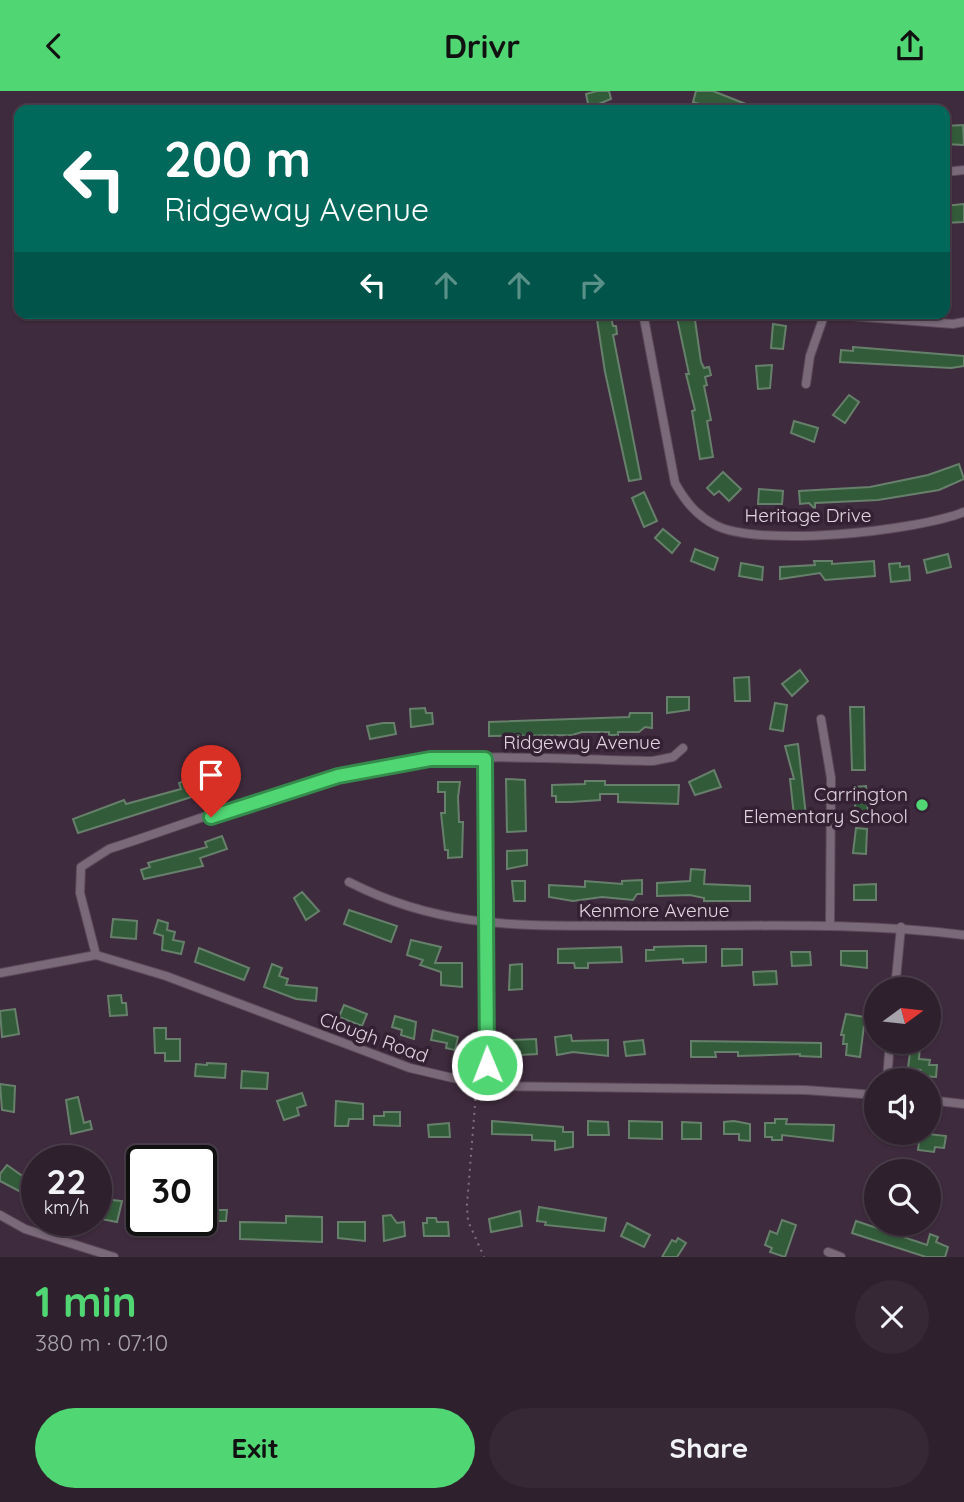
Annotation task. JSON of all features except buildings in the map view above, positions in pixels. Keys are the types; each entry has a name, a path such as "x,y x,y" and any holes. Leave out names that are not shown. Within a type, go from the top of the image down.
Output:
{"street":[{"name":"Heritage Drive","path":"644,319 675,483 688,505 716,525 748,535 849,533 921,524 964,512"},
{"path":"806,384 810,356 823,319"},
{"path":"889,319 953,324 964,322"},
{"path":"821,719 832,802 830,923"},
{"name":"Ridgeway Avenue","path":"96,955 80,893 80,867 109,849 338,776 430,759 653,761 673,757 683,748"},
{"path":"485,759 487,1086"},
{"name":"Kenmore Avenue","path":"349,882 374,895 426,912 486,924 738,927 830,923 901,927 964,935"},
{"path":"896,977 901,927"},
{"name":"Clough Road","path":"0,973 96,955 166,976 410,1068 487,1086 805,1090 864,1094"},
{"path":"941,1101 964,1104"},
{"path":"0,1215 25,1229 114,1257"},
{"path":"828,1252 841,1257"}],"path":[{"path":"477,1084 467,1205 468,1221 484,1257"}],"place":[{"name":"Carrington Elementary School","path":"922,805"}],"route":[{"path":"211,817 338,776 430,759 485,759 487,1065"}]}
